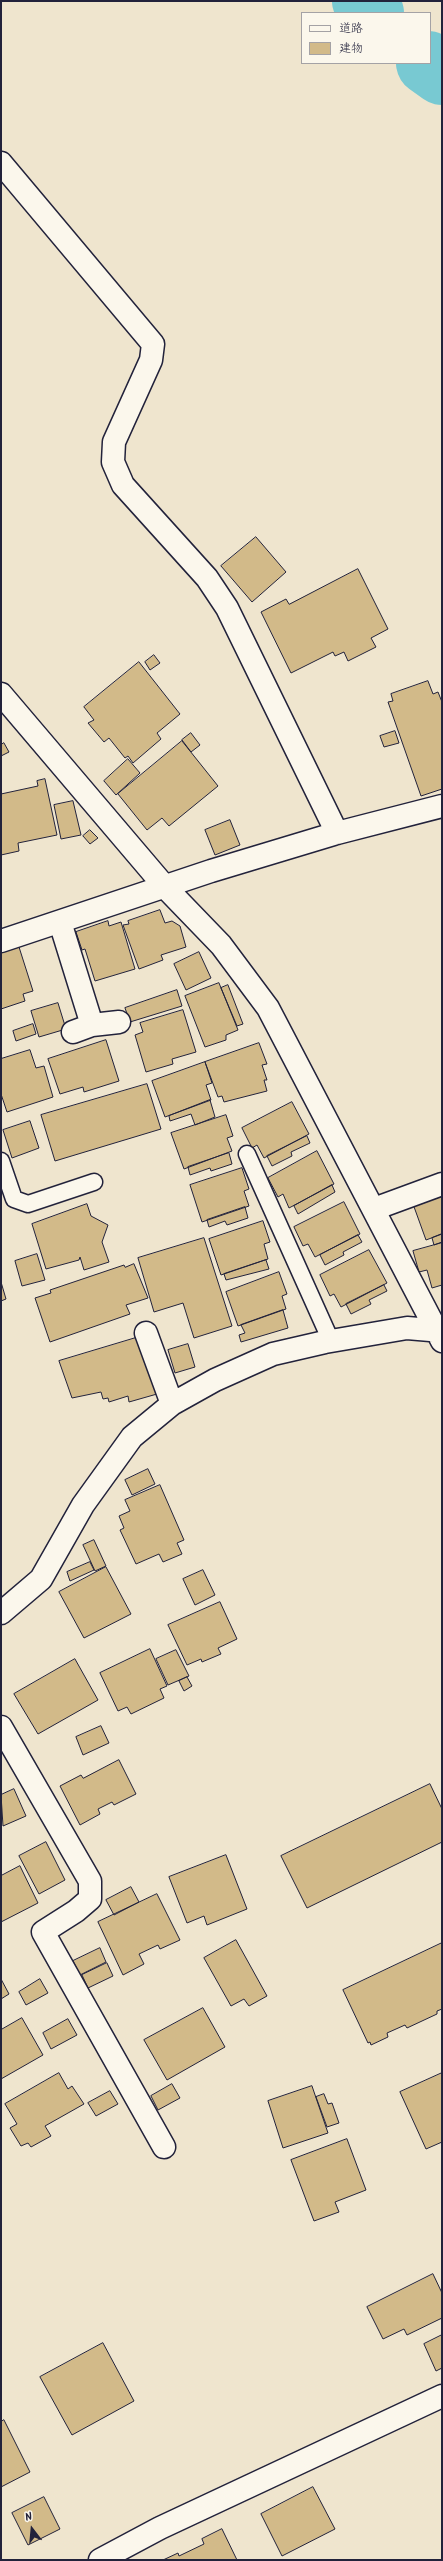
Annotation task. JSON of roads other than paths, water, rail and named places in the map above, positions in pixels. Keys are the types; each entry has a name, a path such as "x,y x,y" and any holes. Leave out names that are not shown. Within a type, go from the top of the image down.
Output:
{"street":[{"path":"1,163 153,344 151,360 114,442 112,462 123,485 207,578 227,608 337,833"},
{"path":"1,694 166,888 222,945 268,1008 440,1333"},
{"path":"1,941 166,888 211,871 337,833 442,806"},
{"path":"60,922 83,1029 119,1022"},
{"path":"374,1209 442,1184"},
{"path":"1,1613 41,1579 83,1505 132,1437 172,1404 215,1380 273,1354 331,1341 407,1328 440,1333"},
{"path":"146,1333 172,1404"},
{"path":"1,1727 90,1882 90,1899 76,1911 43,1932 164,2147"},
{"path":"100,2560 134,2552 442,2396"}],"lane":[{"path":"247,1154 331,1341"},
{"path":"1,1161 14,1199 28,1204 94,1182"}],"waterway":[{"path":"364,1 371,12"},
{"path":"429,64 442,73"}]}
